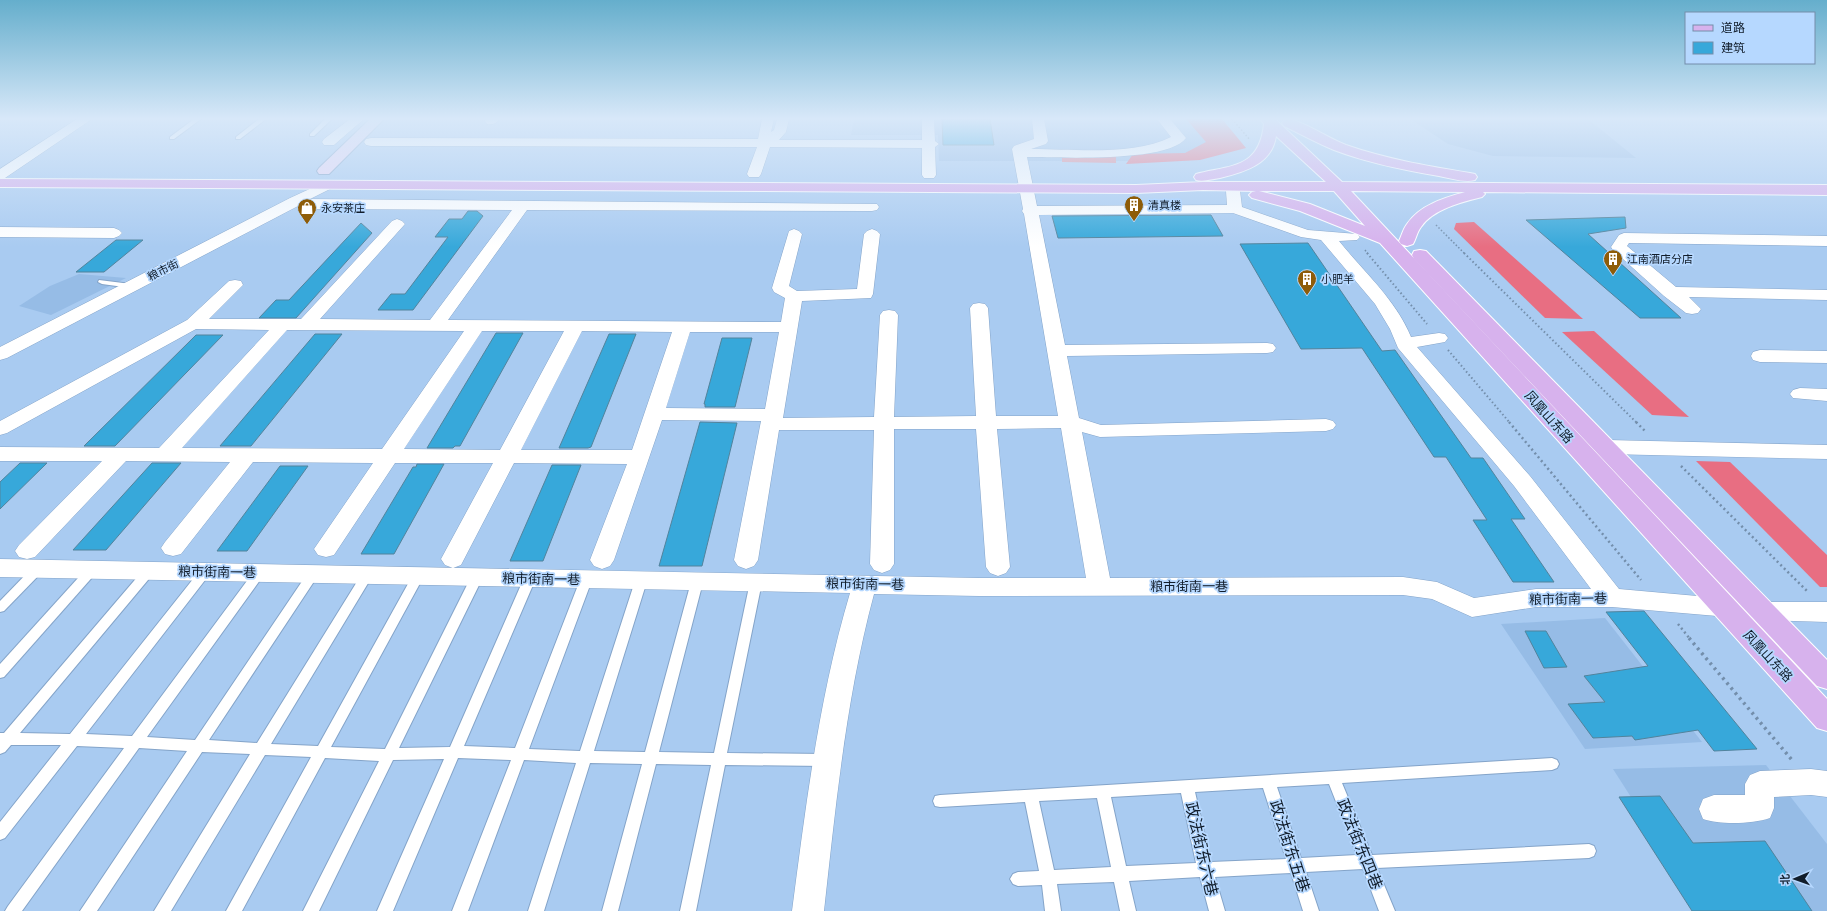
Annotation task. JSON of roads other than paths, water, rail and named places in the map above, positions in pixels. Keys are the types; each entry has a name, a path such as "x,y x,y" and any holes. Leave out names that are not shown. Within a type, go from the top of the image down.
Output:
{"main road":[{"path":"1199,182 1238,169 1254,162"},
{"name":"凤凰山东路","path":"1321,162 1344,183 1398,241 1724,608 1827,719"},
{"path":"1392,162 1501,184 1827,182"},
{"path":"3,171 235,170"},
{"path":"321,175 342,171"},
{"path":"569,172 929,174 1136,189 1199,182 1501,184 1827,190"},
{"path":"0,183 321,175 532,197 1024,181"},
{"path":"1199,182 1233,191 1271,197 1301,206 1398,241 1414,224 1437,208 1501,184"},
{"name":"凤凰山东路","path":"1398,241 1607,447 1827,678"}],"street":[{"path":"3,171 19,162"},
{"path":"321,175 337,162"},
{"path":"342,171 351,162"},
{"path":"754,174 759,162"},
{"path":"929,162 929,174"},
{"path":"1021,162 1100,586"},
{"name":"粮市街","path":"0,354 295,201 321,175"},
{"path":"1233,191 1234,209"},
{"path":"435,326 532,197"},
{"path":"295,201 316,205 501,204 532,197 872,207"},
{"path":"1030,211 1234,209 1306,234 1333,237 1352,237"},
{"path":"305,325 397,224"},
{"path":"0,232 114,233"},
{"path":"794,234 780,288 794,296 865,294 872,234"},
{"path":"1326,236 1388,310 1400,330 1404,344 1522,481 1612,598"},
{"path":"1692,310 1619,247 1624,238 1827,241"},
{"path":"0,429 192,324 235,285"},
{"path":"1670,292 1827,294"},
{"path":"746,560 794,296"},
{"path":"979,308 986,423 998,567"},
{"path":"808,911 827,760 851,627 873,574 884,423 889,315"},
{"path":"192,324 789,326"},
{"path":"326,549 476,326"},
{"path":"453,559 575,326"},
{"path":"602,560 640,457 683,326"},
{"path":"164,455 279,329"},
{"path":"1404,344 1439,338"},
{"path":"1056,351 1267,348"},
{"path":"1760,356 1827,357"},
{"path":"1800,394 1827,395"},
{"path":"654,414 772,420 884,423 1069,422 1100,431 1326,425"},
{"path":"1607,447 1827,452"},
{"path":"0,454 640,457"},
{"path":"32,560 120,455"},
{"path":"173,548 247,455"},
{"name":"粮市街南一巷","path":"0,568 32,560 92,570 586,580 756,582 873,574 979,587 1404,586 1437,591 1472,608 1536,598 1612,598 1764,611 1827,612"},
{"path":"1714,809 1759,808 1760,784 1819,783"}],"lane":[{"path":"102,282 131,286"},
{"path":"0,608 32,560"},
{"path":"0,673 92,570"},
{"path":"3,742 149,571"},
{"path":"0,833 205,572"},
{"path":"13,911 260,573"},
{"path":"88,911 313,574"},
{"path":"162,911 368,575"},
{"path":"234,911 418,576"},
{"path":"311,911 477,577"},
{"path":"385,911 530,578"},
{"path":"460,911 586,580"},
{"path":"536,911 641,581"},
{"path":"610,911 697,582"},
{"path":"688,911 756,582"},
{"path":"3,742 73,740 389,754 454,752 585,757 827,760"},
{"path":"940,802 1552,764"},
{"name":"政法街东四巷","path":"1333,777 1387,911"},
{"name":"政法街东五巷","path":"1268,782 1311,911"},
{"name":"政法街东六巷","path":"1187,786 1205,869 1217,911"},
{"path":"1103,792 1128,911"},
{"path":"1031,796 1048,878 1053,911"},
{"path":"1018,879 1589,851"}],"place":[{"name":"清真楼","path":"1134,222"},
{"name":"永安茶庄","path":"307,225"},
{"name":"江南酒店分店","path":"1613,276"},
{"name":"小肥羊","path":"1307,296"}]}
